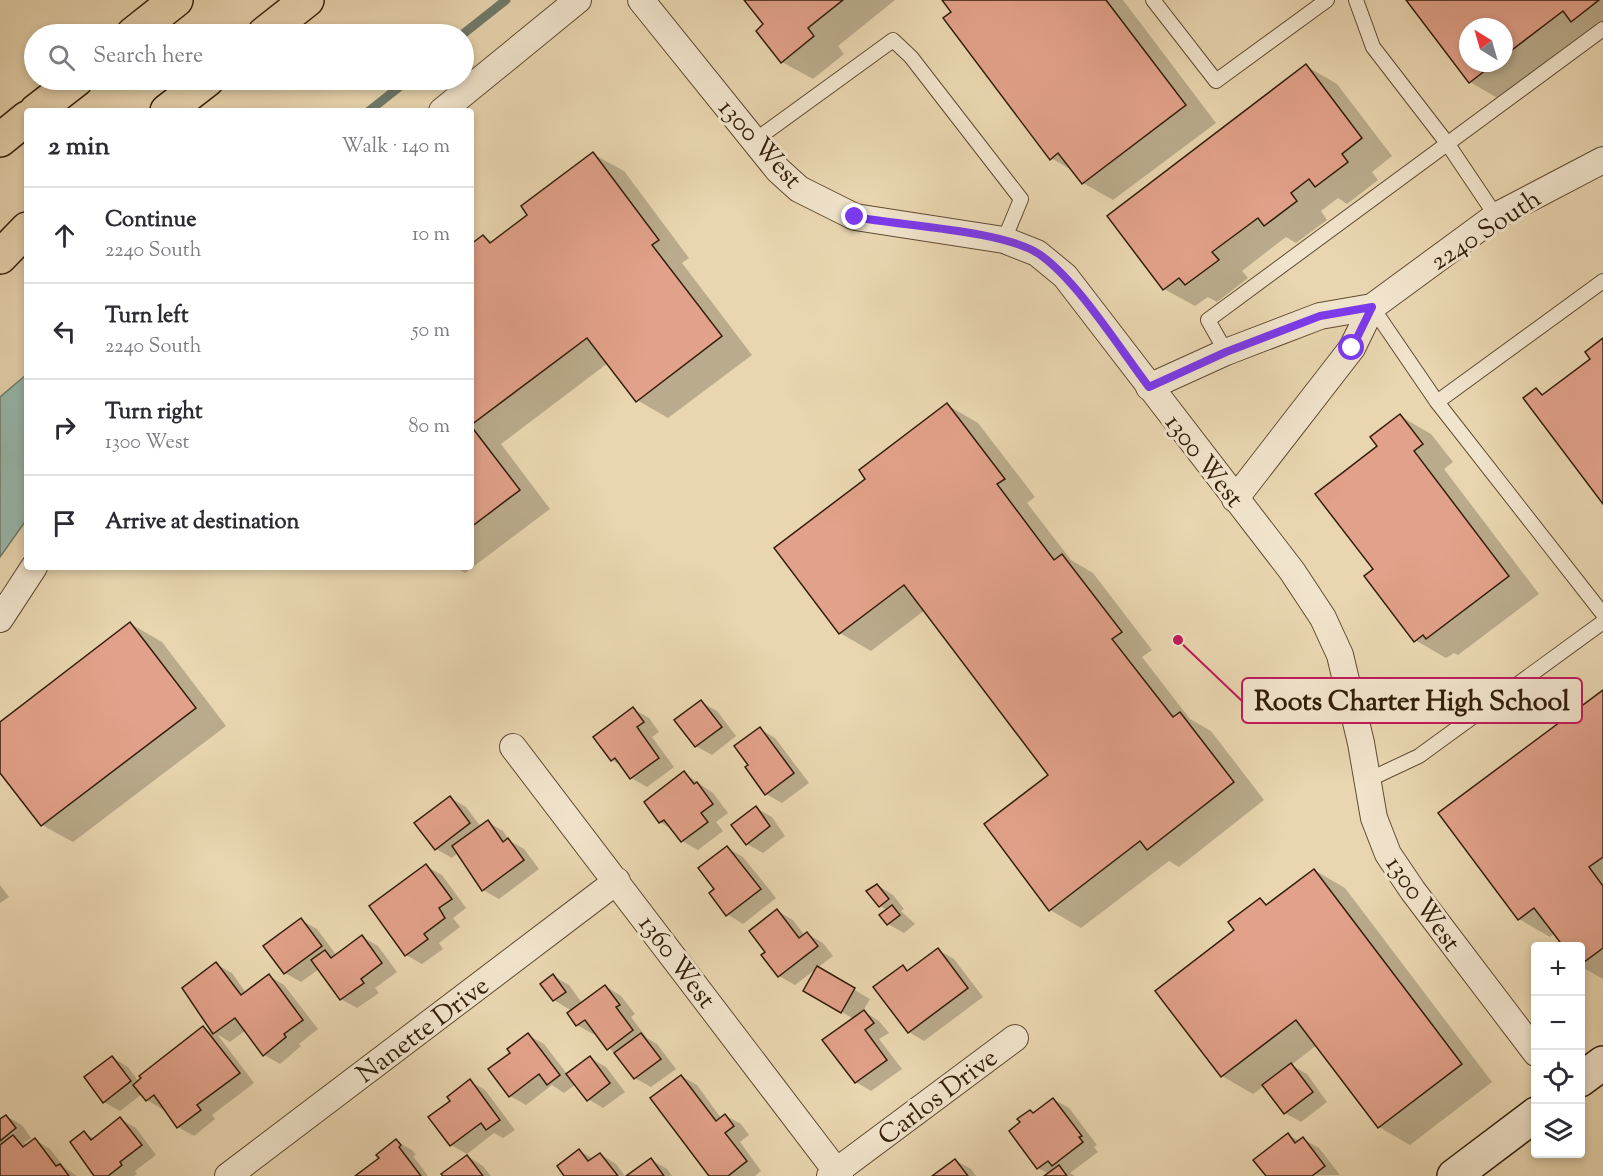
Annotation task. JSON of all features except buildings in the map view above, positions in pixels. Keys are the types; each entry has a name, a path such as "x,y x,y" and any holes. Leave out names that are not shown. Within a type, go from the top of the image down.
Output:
{"highway":[{"path":"146,24 176,0"},
{"path":"277,24 307,0"},
{"path":"40,108 63,90"},
{"path":"171,108 194,90"},
{"path":"0,140 24,120"},
{"path":"0,244 24,224"},
{"path":"0,257 24,232"}],"street":[{"path":"474,85 578,0"},
{"name":"1300 West","path":"641,0 778,170 799,189 855,217 1004,240 1037,253 1065,276 1292,571 1323,618 1340,655 1374,818 1388,854 1413,891 1534,1050"},
{"path":"446,108 468,90"},
{"name":"2240 South","path":"1149,387 1226,352 1320,316 1372,307 1496,216 1603,160"},
{"name":"2240 South","path":"1235,499 1352,348 1372,307"},
{"path":"0,619 32,570"},
{"name":"1360 West","path":"513,747 836,1174"},
{"name":"Nanette Drive","path":"228,1176 617,882"},
{"name":"Carlos Drive","path":"836,1174 1016,1038"},
{"path":"1585,1077 1603,1063"},
{"path":"1454,1176 1531,1118"}],"lane":[{"path":"1153,0 1216,81 1327,0"},
{"path":"1356,0 1373,47 1447,143 1496,216"},
{"path":"1226,352 1208,320 1603,29"},
{"path":"754,141 893,40 911,57 1021,199 1004,240"},
{"path":"1437,402 1603,281"},
{"path":"1372,307 1437,402 1603,614"},
{"path":"1366,781 1419,756 1603,622"}],"water":[{"path":"24,377 24,523 0,557 0,397"}],"waterway":[{"path":"474,25 506,0"},
{"path":"373,108 395,90"}],"place":[{"name":"Roots Charter High School","path":"1178,640"}],"route":[{"path":"855,217 1004,240 1037,253 1065,276 1149,387 1226,352 1320,316 1372,307 1352,348"}]}
